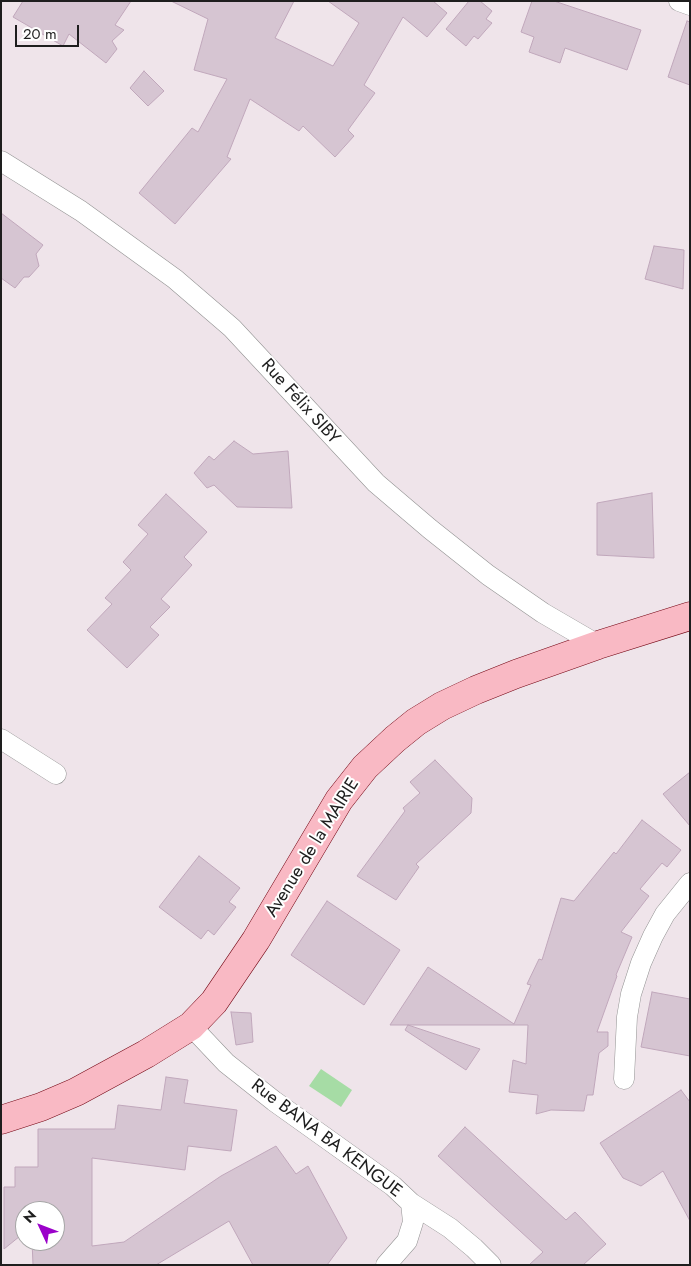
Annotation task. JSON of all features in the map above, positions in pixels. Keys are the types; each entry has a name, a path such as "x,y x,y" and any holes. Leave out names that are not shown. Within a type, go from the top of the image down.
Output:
{"main road":[{"name":"Avenue de la MAIRIE","path":"1,1120 76,1092 146,1054 191,1026 214,1002 256,940 339,800 366,767 416,722 442,706 476,690 598,645 690,616"}],"street":[{"path":"679,1 690,5"},
{"name":"Rue Félix SIBY","path":"1,161 81,210 175,279 232,328 347,454 390,495 488,575 544,613 598,645"},
{"path":"1,738 56,774"},
{"path":"624,1079 626,1017 630,994 653,936 665,914 690,884"},
{"name":"Rue BANA BA KENGUE","path":"191,1026 226,1063 274,1101 393,1186 411,1203 414,1222 407,1241 386,1265"},
{"path":"411,1203 450,1228 491,1265"}],"shaded area":[{"path":"321,1069 352,1090 341,1107 309,1086"}],"building":[{"path":"23,1 131,1 115,25 124,30 112,41 117,49 106,63 69,34 63,46 13,17"},
{"path":"171,1 294,1 275,38 333,66 359,23 328,1 433,1 447,13 427,37 403,17 364,85 375,93 348,130 354,136 335,157 303,126 299,131 250,99 227,157 231,159 175,224 139,193 192,128 198,132 227,79 194,70 208,19"},
{"path":"469,1 480,1 492,11 486,19 492,23 478,39 474,36 466,46 446,29"},
{"path":"532,1 554,1 641,30 627,70 565,48 560,63 529,52 534,37 521,32"},
{"path":"687,21 690,22 690,85 668,77"},
{"path":"144,71 164,91 148,106 130,88"},
{"path":"1,213 43,245 36,254 39,266 29,277 24,277 15,288 1,278"},
{"path":"654,246 684,250 683,289 645,279"},
{"path":"234,441 253,454 288,451 292,508 237,507 214,485 207,488 194,473 209,456 214,460"},
{"path":"652,493 654,558 597,555 597,503"},
{"path":"166,494 207,532 184,557 192,565 161,599 170,607 150,627 159,635 127,668 87,630 112,604 105,598 131,570 123,562 148,534 138,525"},
{"path":"435,760 472,798 471,813 416,864 419,867 396,900 357,876 405,811 403,808 420,793 410,782"},
{"path":"690,772 690,826 663,794"},
{"path":"642,820 681,850 667,867 662,863 640,889 649,896 621,932 632,937 616,975 597,1032 608,1032 608,1046 599,1053 593,1095 587,1095 584,1111 551,1110 536,1114 538,1095 509,1092 513,1060 526,1064 528,1025 390,1025 428,967 514,1024 531,985 527,984 539,959 542,960 561,898 574,901 614,852 616,854"},
{"path":"199,856 240,888 229,902 236,907 214,935 208,930 201,939 159,907"},
{"path":"327,901 400,950 364,1005 291,955"},
{"path":"652,992 690,999 690,1056 641,1047"},
{"path":"231,1012 251,1013 253,1042 236,1045"},
{"path":"408,1025 480,1049 466,1070 405,1030"},
{"path":"166,1077 188,1080 184,1103 237,1110 231,1151 188,1146 185,1170 92,1158 92,1246 124,1242 221,1176 276,1146 296,1174 308,1166 347,1238 327,1265 253,1265 229,1221 156,1265 33,1265 32,1251 65,1251 65,1201 15,1201 15,1240 4,1249 4,1187 15,1187 15,1167 38,1167 38,1129 115,1129 118,1105 161,1110"},
{"path":"681,1090 690,1102 690,1221 663,1171 641,1186 623,1178 600,1143"},
{"path":"465,1127 566,1220 575,1212 606,1244 583,1265 529,1265 543,1252 438,1156"}]}
